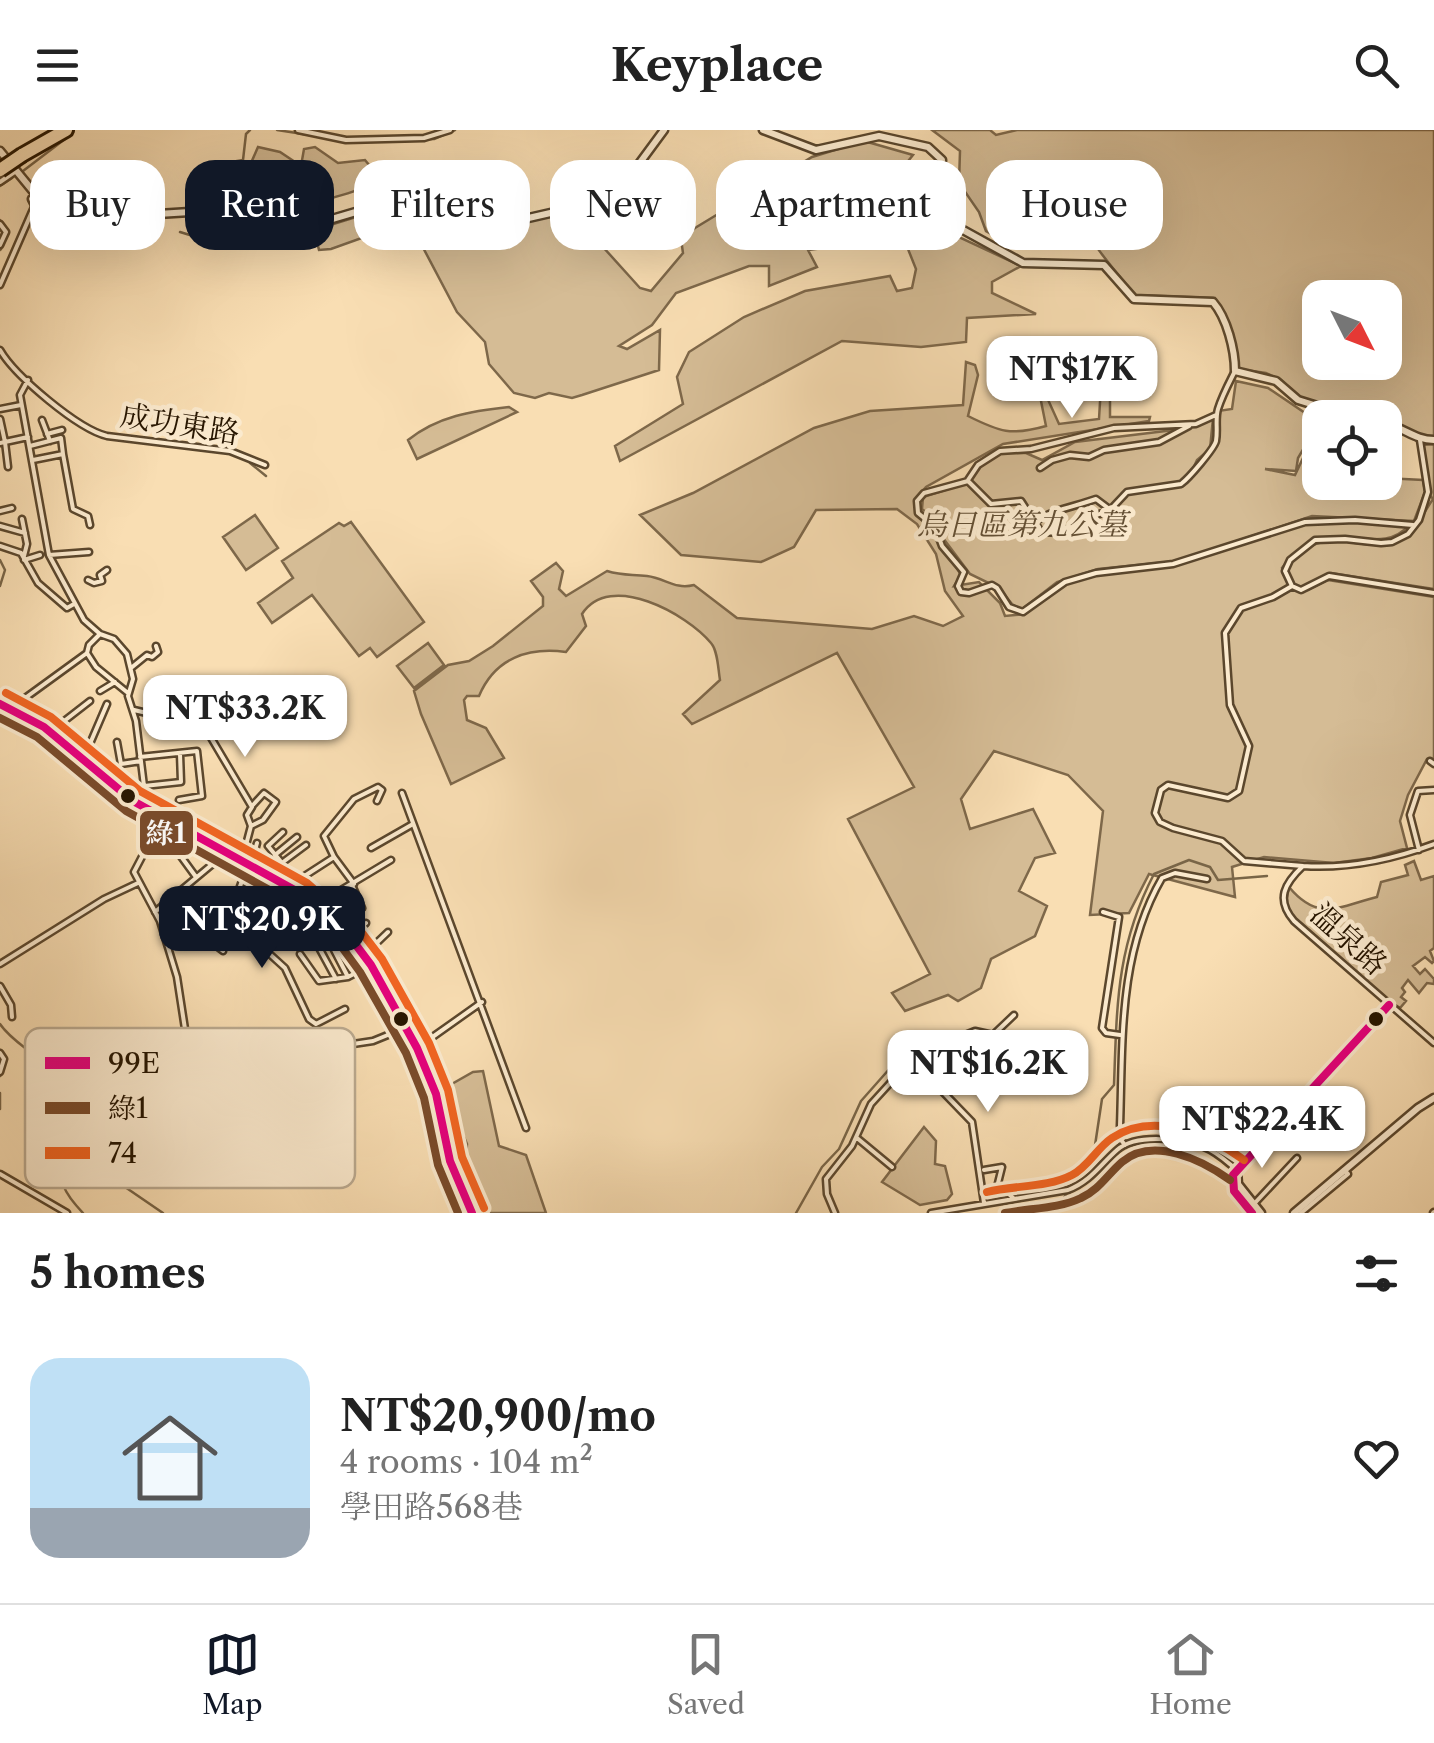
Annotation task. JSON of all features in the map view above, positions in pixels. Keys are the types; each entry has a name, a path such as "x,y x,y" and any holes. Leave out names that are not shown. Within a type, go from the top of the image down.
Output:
{"highway":[{"path":"0,170 48,130"},
{"path":"0,160 66,130"}],"main road":[{"path":"0,704 50,732 150,812 289,886 320,908 350,937 371,965 418,1048 436,1094 450,1162 472,1213"}],"street":[{"path":"298,130 346,140 424,138 450,130"},
{"path":"165,214 190,212 242,234 306,227 364,208 385,206 444,232 512,222 608,197 627,184 664,130"},
{"path":"762,130 816,150 868,136 928,147 942,160 936,211 945,220 1023,263 1104,265 1130,295 1140,300 1213,302 1219,309 1234,352 1235,371 1216,414 1213,450 1198,461 1182,484 1127,492 1110,510 1057,534 1042,532 1021,501 990,504 968,481"},
{"path":"0,152 30,188"},
{"path":"0,182 16,171"},
{"path":"0,285 30,212"},
{"path":"0,224 6,232 0,245"},
{"name":"成功東路","path":"0,350 28,380 77,421 98,433 230,451 264,466"},
{"path":"1235,371 1276,381 1302,401"},
{"path":"28,380 21,388 21,405 49,555 84,620 123,647 131,668 128,693"},
{"path":"0,408 21,405"},
{"path":"1040,468 1070,455 1089,457 1104,450 1159,442 1216,414"},
{"path":"0,419 8,467"},
{"path":"42,420 48,438"},
{"path":"1194,424 1114,428 1031,449 1000,451 978,465 968,481 924,493 917,500 918,513 935,526 942,546 964,572 958,586 962,592 990,584 997,588 1008,608 1018,612 1064,582 1096,573 1173,564 1305,522 1355,520 1413,525"},
{"path":"30,446 62,430"},
{"path":"1402,430 1420,440 1434,440"},
{"path":"3,442 28,437"},
{"path":"48,438 61,438 72,509 88,516 90,525"},
{"path":"1420,440 1428,492 1419,520 1408,534 1392,542 1315,540 1285,567 1292,586 1301,590 1329,576 1434,593"},
{"path":"33,460 63,454"},
{"path":"1034,523 1051,510 1065,510 1096,498 1110,510"},
{"path":"0,512 12,508"},
{"path":"22,519 24,558 38,583 67,608 74,604"},
{"path":"0,526 25,534"},
{"path":"0,546 24,558 40,555"},
{"path":"49,555 89,552"},
{"path":"88,580 102,581 100,575 107,570"},
{"path":"1292,586 1240,608 1225,633 1230,705 1249,746 1238,792 1228,798 1168,785 1161,790 1155,814 1160,822 1174,828 1222,841 1244,861 1303,866"},
{"path":"100,634 89,645 88,653 96,667 128,693 133,710 144,786 157,828 135,865 138,883 155,912 177,977 185,1028"},
{"path":"131,668 147,655 158,652 156,646"},
{"path":"10,708 88,653"},
{"path":"100,691 115,682"},
{"path":"50,732 90,700"},
{"path":"83,760 107,704"},
{"path":"133,710 182,721 197,714 252,807"},
{"path":"117,742 121,764 196,750 202,796 179,800"},
{"path":"144,786 181,782 180,754"},
{"path":"342,929 353,913 362,908 325,834 356,797 378,787 382,790 377,801"},
{"path":"1420,850 1410,816 1418,791 1434,790"},
{"path":"251,826 262,820 276,802 264,792 247,815 251,826 247,863 235,914 285,968 314,1023 345,1009"},
{"path":"402,793 526,1128"},
{"path":"371,848 413,824"},
{"path":"282,864 268,846 283,832"},
{"path":"155,836 180,855 196,877"},
{"path":"275,855 296,837"},
{"path":"247,863 258,843"},
{"name":"溫泉路","path":"1434,844 1356,865 1303,866 1286,882 1283,896 1288,913 1434,1041"},
{"path":"267,874 306,845"},
{"path":"155,912 226,852"},
{"path":"289,886 334,856"},
{"path":"288,910 270,912 290,940 320,908 360,881 357,878 391,860"},
{"path":"1125,1145 1120,1126 1120,1035 1138,931 1162,878 1175,873 1207,879"},
{"path":"242,880 274,898"},
{"path":"0,964 104,898 138,883"},
{"path":"223,952 206,938 206,932 250,902"},
{"path":"1103,912 1119,917 1102,1028 1106,1033 1120,1035"},
{"path":"200,924 235,914"},
{"path":"350,937 366,923"},
{"path":"218,927 234,940"},
{"path":"255,940 270,928"},
{"path":"364,954 388,932"},
{"path":"317,944 336,979"},
{"path":"331,944 348,976"},
{"path":"300,954 318,981 348,976 371,965"},
{"path":"0,986 11,1004 12,1018"},
{"path":"418,1048 481,1004"},
{"path":"1260,1213 1252,1209 1238,1184 1237,1170 1390,1005"},
{"path":"835,1213 826,1179 857,1138 872,1104 902,1070 916,1064 926,1051 974,1032 990,1036 1014,1015"},
{"path":"355,1044 406,1028"},
{"path":"0,1053 4,1059 0,1072"},
{"path":"916,1064 972,1122 987,1213"},
{"path":"1294,1213 1434,1098"},
{"path":"857,1138 892,1167"},
{"path":"931,1213 1080,1185 1125,1145 1157,1140 1202,1146 1237,1170"},
{"path":"1252,1209 1298,1158"},
{"path":"984,1170 1002,1167 998,1183 1014,1198"},
{"path":"1302,1213 1348,1174 1344,1170"},
{"path":"0,1174 66,1213"}],"green space":[{"path":"932,130 990,130 996,135 1017,130 1434,130 1434,439 1419,437 1402,428 1402,400 1309,400 1266,373 1238,369 1235,344 1215,298 1134,295 1099,250 1163,250 1163,160 986,160 986,231 966,193 966,160 960,160 960,151"},
{"path":"864,141 913,155 909,160 807,160"},
{"path":"258,147 280,152 292,160 252,160"},
{"path":"315,147 334,160 302,160 304,149"},
{"path":"334,160 354,161 354,190 334,198"},
{"path":"550,212 550,250 606,250 640,288 651,291 683,250 696,250 696,227 716,215 716,250 808,250 817,267 769,286 769,266 749,266 676,293 652,325 619,346 627,349 660,330 659,370 572,398 549,393 535,398 514,393 489,364 485,342 457,312 424,250 530,250 530,219"},
{"path":"354,218 354,241 334,248 334,224"},
{"path":"966,240 1021,266 992,282 992,293 1036,314 967,318 966,342 921,347 842,341 620,461 615,446 683,404 677,377 689,352 744,317 805,291 890,276 897,291 912,288 916,269 908,250 966,250"},
{"path":"966,362 975,365 978,375 968,416 998,429 1024,431 1046,426 1035,371 1059,424 1099,419 1102,369 1110,377 1110,417 1150,417 1149,421 1003,444 926,487 916,499 920,517 936,532 961,575 954,586 979,582 1000,603 1005,616 1025,614 1058,586 1099,573 1178,564 1314,518 1409,525 1382,539 1316,541 1299,550 1282,568 1291,589 1308,590 1328,580 1434,597 1434,759 1427,759 1408,795 1400,821 1407,848 1334,863 1264,857 1232,867 1235,897 1149,874 1129,913 1090,915 1103,811 1068,775 994,751 961,799 970,829 1033,809 1055,853 1035,858 1019,891 1047,906 1035,936 991,959 981,988 958,1001 948,995 905,1011 892,993 930,974 848,819 914,787 837,653 692,724 683,714 720,680 713,646 685,620 629,597 611,596 595,602 582,614 586,626 566,652 539,651 514,658 494,672 479,696 467,696 467,720 486,728 504,758 451,784 414,691 448,665 469,661 493,646 543,606 543,597 531,581 556,563 563,571 559,589 566,596 607,571 653,577 681,586 694,585 737,618 872,629 914,616 943,626 963,616 945,591 936,554 917,524 897,509 816,510 794,547 761,562 681,555 640,515 693,493 814,428 870,411 963,405"},
{"name":"烏日區第九公墓","path":"1236,381 1268,388 1302,411 1302,451 1296,471 1265,469 1295,475 1302,460 1302,500 1402,500 1402,479 1423,480 1425,492 1414,521 1312,516 1177,561 1098,569 1057,582 1021,610 999,588 970,574 943,538 938,522 922,509 923,497 968,483 985,461 1002,453 1026,453 1042,460 1075,442 1174,430 1213,418 1210,449 1197,460 1191,473 1214,449 1218,411 1232,409"},
{"path":"509,407 517,412 417,459 408,440 443,420"},
{"path":"1434,444 1434,589 1331,573 1300,588 1294,586 1286,568 1301,552 1316,544 1389,543 1412,529 1433,499 1428,493 1422,445"},
{"path":"255,515 278,548 246,570 223,537"},
{"path":"351,522 424,622 377,657 370,648 359,656 312,595 272,623 258,603 293,578 282,561 339,523 344,526"},
{"path":"428,643 444,665 414,688 397,666"},
{"path":"1414,861 1421,880 1434,876 1434,948 1430,951 1434,961 1425,957 1413,966 1420,974 1425,969 1434,984 1427,983 1419,993 1408,980 1401,997 1406,1001 1400,1008 1290,914 1286,902 1289,887 1310,905 1320,908 1377,897 1381,882 1408,875 1405,865"},
{"path":"483,1071 499,1146 526,1155 546,1213 481,1213 465,1181 460,1162 466,1158 467,1144 443,1089 473,1072"},
{"path":"924,1127 936,1141 935,1164 945,1166 952,1194 947,1200 920,1205 882,1182"}],"waterway":[{"path":"180,232 193,236 202,210 202,167 243,160 250,130"},
{"path":"277,130 355,142"},
{"path":"403,140 434,139 455,130"},
{"path":"23,171 65,139"},
{"path":"0,186 12,178"},
{"path":"0,220 8,234"},
{"path":"250,463 266,476"},
{"path":"0,560 5,570 0,586"},
{"path":"1054,1213 1094,1152 1102,1099 1114,1085 1125,952 1154,874 1189,860 1210,867 1218,880 1267,876"},
{"path":"0,1024 25,1048"},
{"path":"796,1213 822,1167 839,1149 861,1101 907,1049 944,1032"},
{"path":"0,1076 6,1059"},
{"path":"0,1093 0,1109"},
{"path":"65,1188 83,1213"},
{"path":"126,1188 163,1213"}],"transit line":[{"name":"74","path":"6,693 51,717 140,791 307,883 359,929 382,959 429,1043 448,1090 462,1157 484,1208"},
{"name":"99E","path":"0,704 44,727 133,801 300,893 350,937 371,965 417,1048 436,1094 450,1161 472,1213"},
{"name":"綠1","path":"0,718 37,737 126,811 293,903 341,946 406,1053 424,1098 438,1165 458,1213"},
{"name":"99E","path":"1252,1213 1234,1191 1233,1175 1389,1005"},
{"name":"74","path":"987,1192 1072,1175 1112,1138 1145,1126 1197,1134 1244,1160"},
{"name":"綠1","path":"1005,1213 1072,1202 1087,1195 1122,1162 1148,1151 1192,1159 1230,1180"}]}
